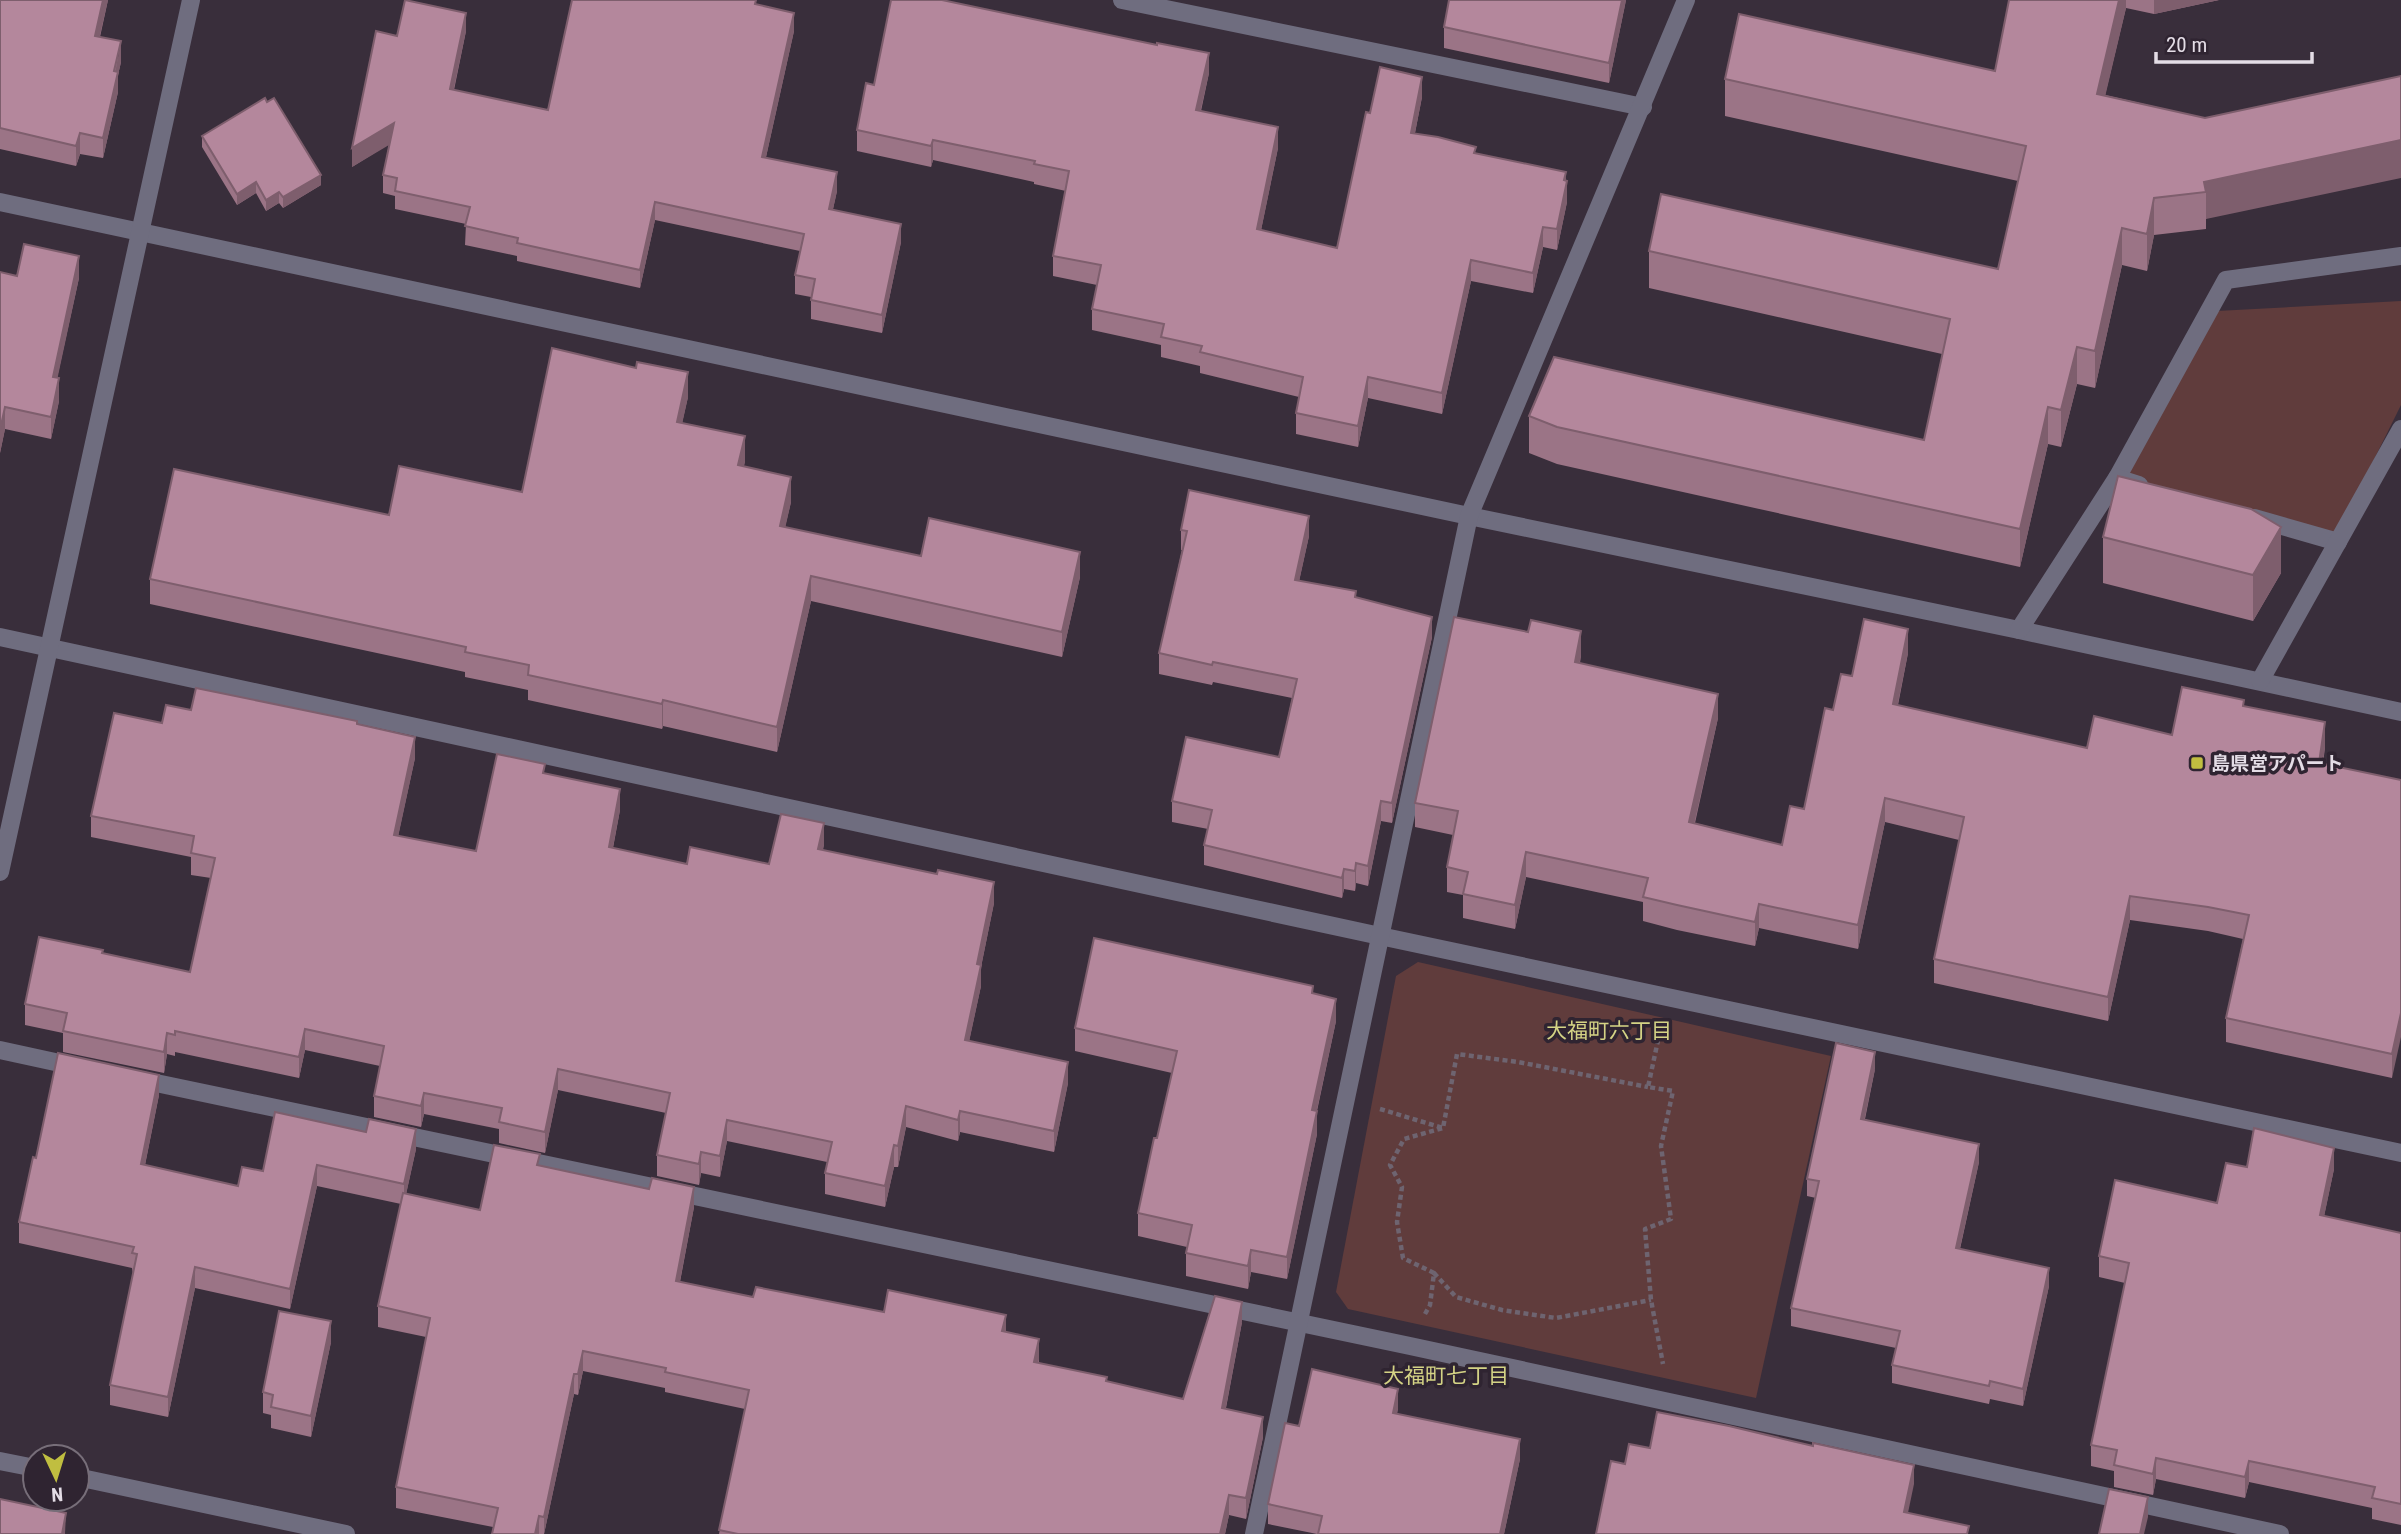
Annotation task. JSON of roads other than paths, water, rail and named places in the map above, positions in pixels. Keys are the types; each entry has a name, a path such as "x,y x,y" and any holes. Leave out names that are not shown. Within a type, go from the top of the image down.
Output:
{"street":[{"path":"0,872 191,0"},
{"path":"1122,0 1643,107"},
{"path":"1254,1534 1469,516 1686,0"},
{"path":"0,202 2401,712"},
{"path":"2019,630 2117,478 2226,280 2401,256"},
{"path":"2260,681 2401,429"},
{"path":"2117,478 2156,489"},
{"path":"2234,512 2338,542"},
{"path":"0,637 1667,998 2401,1153"},
{"path":"0,1050 96,1070"},
{"path":"123,1076 1410,1346 2280,1534"},
{"path":"0,1461 21,1465"},
{"path":"91,1480 346,1534"}],"place":[{"name":"島県営アパート","path":"2197,763"}],"district":[{"name":"大福町六丁目","path":"1609,1031"},
{"name":"大福町七丁目","path":"1446,1376"}]}
